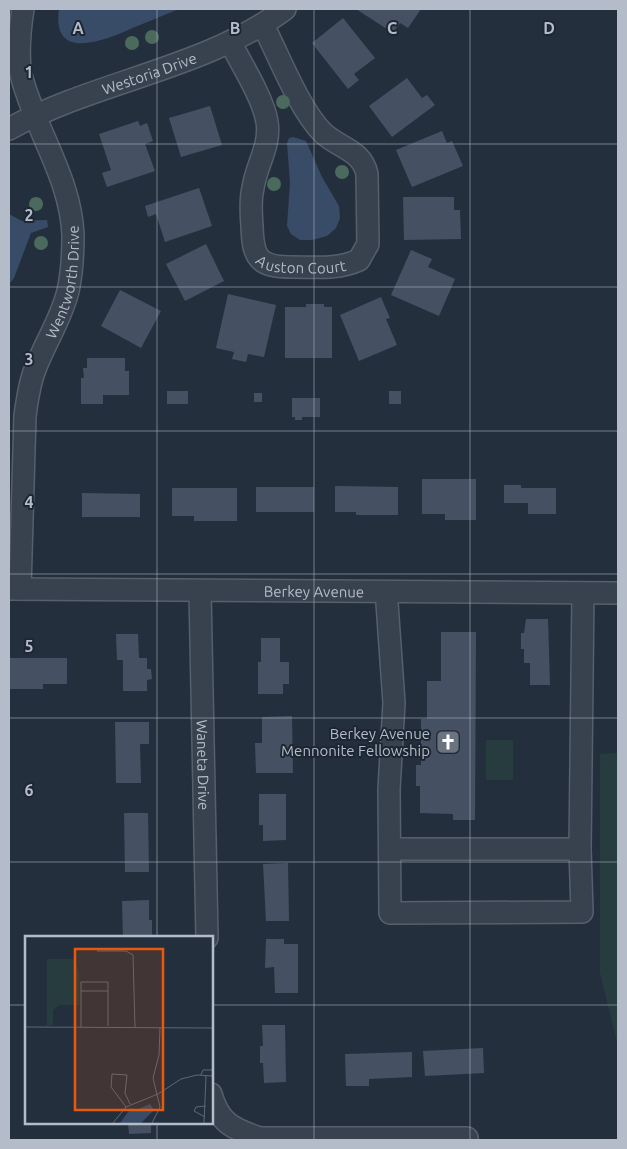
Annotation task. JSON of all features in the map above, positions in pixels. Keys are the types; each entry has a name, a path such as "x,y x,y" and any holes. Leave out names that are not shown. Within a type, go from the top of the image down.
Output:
{"street":[{"name":"Wentworth Drive","path":"14,589 28,392 68,292 72,265 73,234 70,207 64,184 35,115 20,70 20,27 23,9"},
{"name":"Westoria Drive","path":"9,129 51,108 180,64 263,25 285,9"},
{"name":"Auston Court","path":"230,42 264,109 267,122 268,133 265,150 252,188 253,248 256,254 262,261 283,267 339,267 360,260 368,244 367,174 365,167 361,159 324,134 310,115 263,25"},
{"name":"Berkey Avenue","path":"14,589 618,593"},
{"name":"Waneta Drive","path":"200,591 206,936"},
{"path":"387,602 394,703 389,788 390,913 582,912 580,849 583,593"},
{"path":"390,849 580,849"},
{"path":"212,1097 224,1121 240,1132 260,1138 467,1138"}],"green space":[{"path":"486,740 513,740 513,780 486,780"},
{"path":"618,753 618,1046 600,973 600,754"}],"water":[{"path":"59,9 179,9 111,37 84,43 72,42 64,37 59,26"},
{"path":"293,137 306,141 322,177 339,206 340,218 336,228 327,236 312,240 300,240 291,234 287,226 290,183 287,143 289,138"},
{"path":"9,214 22,221 47,220 48,227 31,233 14,278 9,284"}],"building":[{"path":"356,9 421,9 408,28 400,23 393,33"},
{"path":"343,18 375,58 354,74 359,80 348,89 312,43"},
{"path":"407,78 422,98 427,95 435,105 392,137 369,106"},
{"path":"210,106 222,145 181,157 169,118"},
{"path":"138,121 140,126 147,123 153,141 145,144 155,171 107,187 102,173 111,170 99,134"},
{"path":"442,131 447,143 452,141 463,166 412,187 396,150"},
{"path":"199,188 212,226 165,242 156,214 148,217 145,206"},
{"path":"403,197 454,197 454,210 460,210 461,239 404,240"},
{"path":"206,244 224,281 185,301 166,264"},
{"path":"411,250 432,259 428,267 455,279 439,316 391,295"},
{"path":"120,290 161,311 141,348 101,326"},
{"path":"228,294 276,305 264,357 248,354 246,362 232,359 234,352 216,348"},
{"path":"381,297 390,318 386,319 397,345 359,361 340,315"},
{"path":"306,304 324,304 324,307 332,307 332,358 285,358 285,307 306,307"},
{"path":"87,358 125,358 125,371 129,371 129,395 103,395 103,404 81,404 81,378 84,378 83,368 87,368"},
{"path":"167,391 188,391 188,404 167,404"},
{"path":"389,391 401,391 401,404 389,404"},
{"path":"254,393 262,393 262,402 254,402"},
{"path":"292,398 320,398 320,417 302,417 302,420 295,420 295,417 292,417"},
{"path":"422,479 476,479 476,520 445,520 445,514 422,514"},
{"path":"504,485 521,485 521,488 556,488 556,514 528,514 528,503 504,503"},
{"path":"335,486 398,487 398,515 356,515 356,512 335,512"},
{"path":"256,487 314,487 314,512 256,512"},
{"path":"172,488 237,488 237,521 194,521 194,516 172,516"},
{"path":"82,493 140,494 140,517 82,517"},
{"path":"526,619 548,619 550,685 530,685 530,663 524,663 524,649 521,649 521,633 524,633"},
{"name":"Berkey Avenue Mennonite Fellowship","path":"441,632 476,632 475,820 453,820 453,814 420,813 420,786 416,786 416,765 421,765 421,719 427,719 427,681 441,681"},
{"path":"116,634 138,634 139,658 147,658 147,669 151,669 152,679 147,680 147,691 123,691 123,660 117,660"},
{"path":"261,638 280,638 280,662 289,662 289,684 283,684 283,694 258,694 258,662 261,662"},
{"path":"9,658 67,658 67,684 43,684 43,689 9,689"},
{"path":"292,716 293,773 256,773 255,743 262,743 262,717"},
{"path":"115,722 149,722 149,744 140,744 141,783 116,783"},
{"path":"259,794 286,794 286,840 263,841 263,825 259,825"},
{"path":"124,813 148,813 149,872 125,872"},
{"path":"288,863 289,921 266,921 263,864"},
{"path":"149,900 149,920 152,920 152,936 123,936 122,901"},
{"path":"266,939 284,939 284,944 298,944 298,993 275,993 274,967 265,968"},
{"path":"262,1025 285,1025 286,1082 264,1083 263,1063 260,1063 260,1046 263,1046"},
{"path":"483,1048 484,1073 425,1076 423,1051"},
{"path":"412,1052 412,1077 369,1079 369,1086 346,1086 345,1054"},
{"path":"128,1124 151,1124 151,1133 129,1134"}],"place":[{"name":"Berkey Avenue Mennonite Fellowship","path":"448,742"}]}
